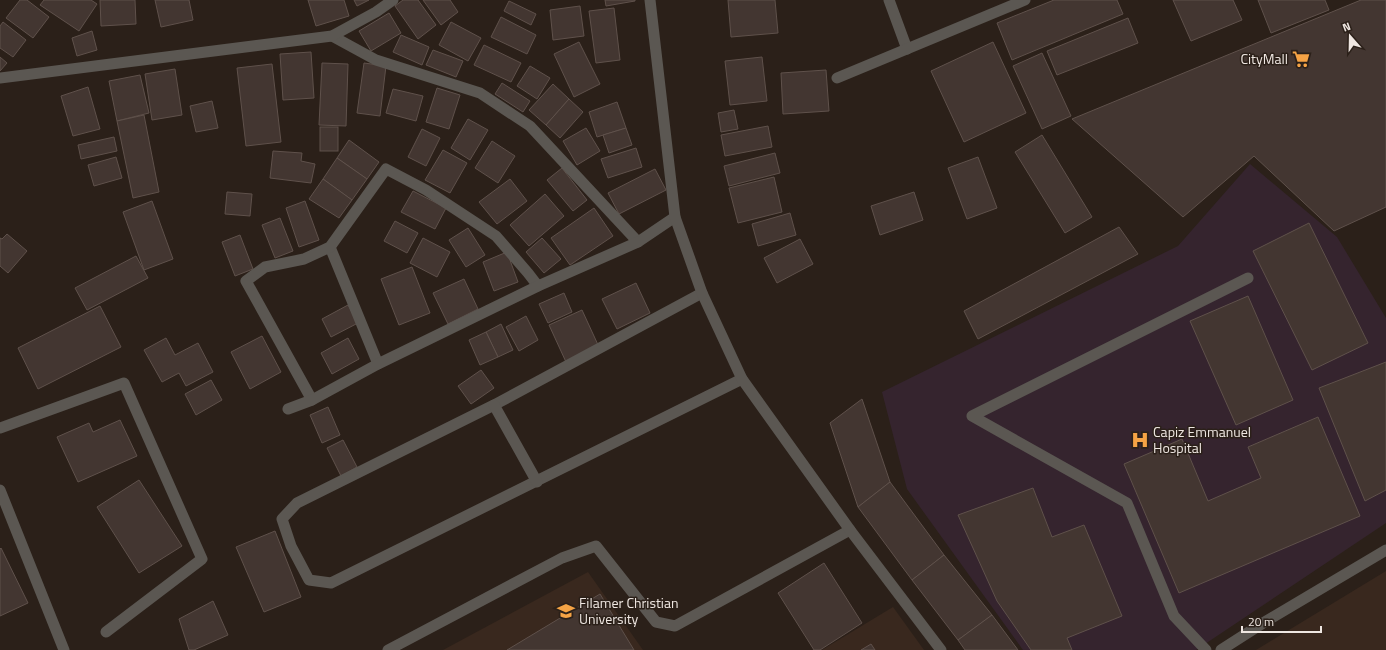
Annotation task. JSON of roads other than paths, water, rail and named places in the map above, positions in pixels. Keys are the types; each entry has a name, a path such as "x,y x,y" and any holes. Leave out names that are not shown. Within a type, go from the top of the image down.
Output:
{"street":[{"path":"0,78 332,36 376,12 393,0"},
{"path":"650,0 675,216 702,292 742,379 850,530 941,650"},
{"path":"888,0 907,49"},
{"path":"837,78 1025,0"},
{"path":"332,36 376,60 480,93 530,126 638,242"},
{"path":"312,400 246,281 265,267 304,259 330,247 386,169 426,190 496,236 528,272 538,286"},
{"path":"288,410 312,400 378,364 538,286 638,242 675,216"},
{"path":"330,247 378,364"},
{"path":"1206,650 1174,616 1127,503 972,416 1248,278"},
{"path":"702,292 494,405 297,503 282,519 291,546 309,580 331,583 742,379"},
{"path":"0,428 124,383 202,559 106,632"},
{"path":"494,405 537,482"},
{"path":"0,490 64,650"},
{"path":"388,650 562,558 596,546 656,622 675,626 850,530"},
{"path":"1221,650 1263,623 1386,550"}],"place":[{"name":"CityMall","path":"1301,59"},
{"name":"Capiz Emmanuel Hospital","path":"1140,440"},
{"name":"Filamer Christian University","path":"566,611"}]}
